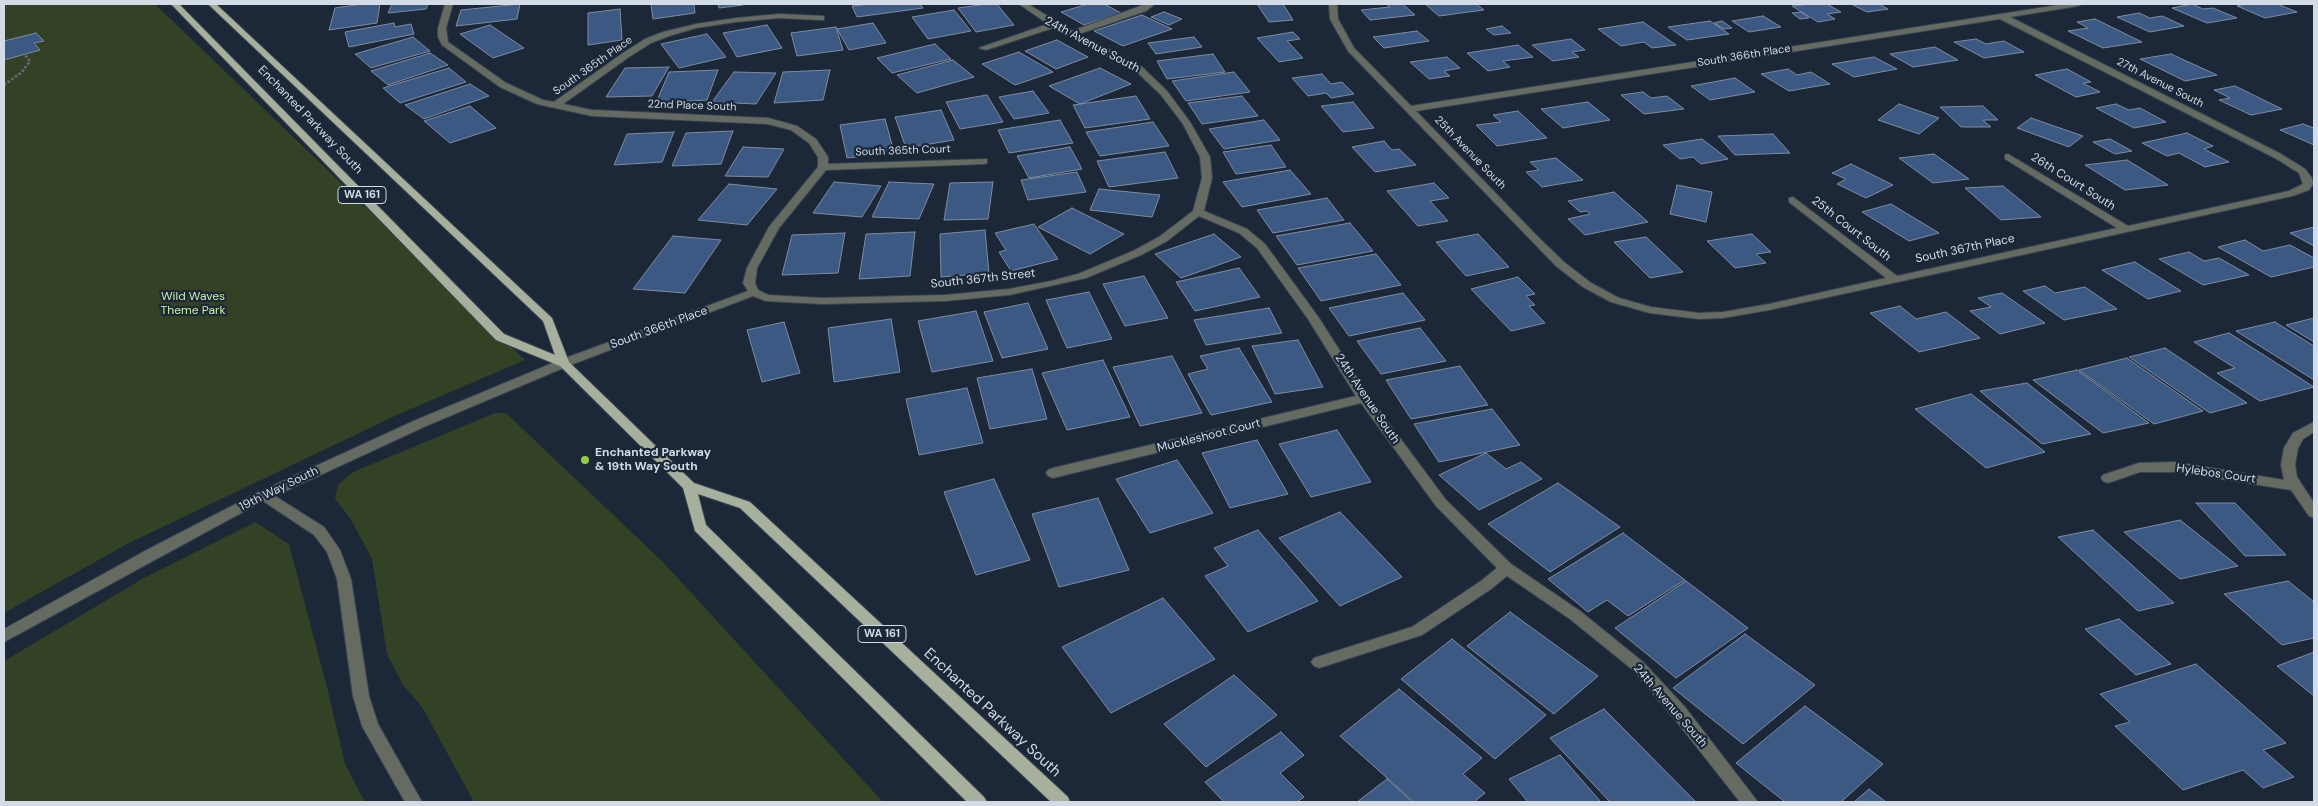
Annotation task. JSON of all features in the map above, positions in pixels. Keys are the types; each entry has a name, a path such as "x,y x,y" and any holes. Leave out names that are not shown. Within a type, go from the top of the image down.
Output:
{"main road":[{"name":"Enchanted Parkway South","path":"175,4 500,337 564,363 689,486 745,505 1062,802"},
{"name":"Enchanted Parkway South","path":"212,4 548,320 564,363"},
{"path":"689,486 700,527 978,802"}],"street":[{"name":"22nd Place South","path":"449,4 442,28 442,37 445,43 503,85 555,106 613,114 730,118 775,122 794,128 813,141 823,157 823,167"},
{"name":"24th Avenue South","path":"1023,4 1036,15 1054,25 1117,56 1145,74 1164,93 1187,124 1200,146 1207,164 1205,186 1198,212 1243,231 1261,246 1313,318 1364,398 1441,503 1506,568 1575,615 1638,666 1679,712 1750,802"},
{"path":"1072,34 1143,9 1151,4"},
{"name":"25th Avenue South","path":"1333,4 1334,19 1351,49 1560,264 1587,284 1615,300"},
{"name":"South 366th Place","path":"1410,109 2078,4"},
{"name":"South 365th Place","path":"555,106 626,55 648,41 666,34 707,24 742,19 779,16 821,18"},
{"name":"27th Avenue South","path":"2001,16 2247,140 2308,178"},
{"path":"983,48 1054,25"},
{"name":"26th Court South","path":"2008,157 2124,228"},
{"name":"South 365th Court","path":"823,167 984,161"},
{"path":"754,292 749,283 749,277 764,243 784,213 823,167"},
{"name":"South 367th Place","path":"1615,300 1667,313 1699,316 1723,315 2124,228 2292,194 2308,178"},
{"name":"25th Court South","path":"1793,200 1894,278"},
{"name":"South 367th Street","path":"754,292 777,300 848,301 944,298 1029,289 1082,276 1110,265 1163,239 1198,212"},
{"name":"South 366th Place","path":"564,363 754,292"},
{"name":"19th Way South","path":"4,636 148,556 264,495 421,423 564,363"},
{"name":"Muckleshoot Court","path":"1053,474 1364,398"},
{"path":"2314,426 2298,436 2291,448 2288,465 2290,478 2294,486 2314,513"},
{"name":"Hylebos Court","path":"2108,478 2139,468 2175,467 2294,486"},
{"path":"264,495 320,532 333,550 344,579 361,696 370,726 414,802"},
{"path":"1319,662 1417,631 1486,585 1506,568"}],"path":[{"path":"4,85 22,72 30,60 25,54"}],"green space":[{"name":"Wild Waves Theme Park","path":"4,4 155,4 525,360 397,415 127,544 4,613"},
{"path":"495,413 506,413 663,562 883,802 474,802 422,707 403,685 387,654 372,559 350,518 335,499 338,485 353,472"},
{"path":"255,522 289,544 328,691 345,764 365,802 4,802 4,661 144,578"}],"building":[{"path":"362,4 380,4 377,23 329,30 335,8"},
{"path":"392,4 428,4 426,9 388,13"},
{"path":"520,4 517,19 456,26 461,10"},
{"path":"651,4 694,4 695,13 653,19"},
{"path":"718,4 743,4 743,5 719,8"},
{"path":"920,4 923,8 857,17 852,6"},
{"path":"997,4 1014,25 976,32 958,8"},
{"path":"1088,4 1104,4 1121,13 1084,25 1061,12"},
{"path":"1257,4 1283,4 1293,20 1269,22"},
{"path":"1386,4 1403,4 1415,15 1370,20 1361,10 1390,7"},
{"path":"1425,4 1476,4 1484,10 1439,16"},
{"path":"1827,4 1841,12 1827,14 1835,19 1818,22 1792,6"},
{"path":"1851,4 1879,4 1888,9 1867,12"},
{"path":"2192,4 2203,9 2213,8 2237,18 2207,23 2172,8"},
{"path":"2277,4 2297,12 2265,18 2237,6"},
{"path":"620,9 622,40 588,45 588,13"},
{"path":"954,10 971,31 928,39 912,17"},
{"path":"1164,12 1182,19 1169,25 1151,17"},
{"path":"1801,12 1809,18 1800,19 1792,13"},
{"path":"2139,13 2150,18 2162,16 2184,26 2150,32 2117,17"},
{"path":"1142,15 1172,29 1123,46 1094,31"},
{"path":"1763,16 1781,27 1749,32 1732,21"},
{"path":"2095,19 2142,42 2103,48 2068,31 2088,28 2077,22"},
{"path":"1710,21 1729,34 1687,40 1668,27"},
{"path":"1722,21 1732,28 1724,29 1714,23"},
{"path":"1643,22 1676,45 1652,48 1644,42 1621,46 1598,29"},
{"path":"394,23 395,27 411,24 414,34 349,47 345,32"},
{"path":"873,23 886,43 849,50 837,29"},
{"path":"490,25 524,48 493,58 460,34"},
{"path":"767,25 782,48 737,57 723,33"},
{"path":"1502,26 1511,33 1494,35 1486,29"},
{"path":"836,27 843,50 797,56 791,33"},
{"path":"1417,31 1429,41 1384,48 1373,37"},
{"path":"1293,32 1300,39 1287,41 1303,58 1279,62 1257,38"},
{"path":"36,33 44,41 34,43 40,50 4,60 4,41"},
{"path":"707,34 726,57 679,68 661,44"},
{"path":"413,37 430,51 371,68 355,54"},
{"path":"1194,37 1202,47 1156,54 1148,43"},
{"path":"1571,39 1585,50 1572,52 1579,57 1553,61 1532,45"},
{"path":"1976,39 1986,44 2004,41 2024,52 1984,58 1954,42"},
{"path":"1057,40 1088,57 1056,69 1025,51"},
{"path":"935,44 951,59 892,73 877,58"},
{"path":"1518,45 1533,57 1503,61 1510,67 1488,71 1467,53"},
{"path":"1935,47 1958,60 1913,67 1890,54"},
{"path":"1019,52 1053,72 1015,85 982,64"},
{"path":"430,53 448,65 388,85 371,71"},
{"path":"1213,54 1225,72 1167,79 1157,61"},
{"path":"2171,54 2217,75 2185,81 2140,59"},
{"path":"1447,57 1460,68 1444,71 1450,76 1429,79 1410,62"},
{"path":"1874,57 1897,69 1854,77 1832,64"},
{"path":"953,60 974,77 917,93 897,75"},
{"path":"669,67 652,96 606,97 625,68"},
{"path":"449,68 466,82 400,103 383,88"},
{"path":"1100,68 1131,84 1080,104 1049,86"},
{"path":"1788,69 1797,75 1811,72 1830,84 1789,91 1761,74"},
{"path":"2067,69 2091,82 2083,83 2100,92 2076,97 2035,75"},
{"path":"718,70 707,100 656,103 669,72"},
{"path":"830,70 823,100 774,103 783,72"},
{"path":"734,72 776,73 756,104 712,102"},
{"path":"1234,72 1250,92 1186,101 1172,81"},
{"path":"1322,74 1331,84 1342,82 1354,94 1331,98 1326,93 1308,96 1292,78"},
{"path":"1735,78 1755,92 1710,100 1691,86"},
{"path":"470,84 489,96 424,119 405,105"},
{"path":"2235,86 2282,109 2251,115 2219,100 2230,98 2214,90"},
{"path":"1033,91 1049,113 1014,119 999,97"},
{"path":"1643,92 1651,98 1667,96 1684,109 1644,114 1621,95"},
{"path":"987,95 1003,122 960,129 946,102"},
{"path":"1136,96 1150,119 1085,128 1073,105"},
{"path":"1242,96 1258,116 1202,124 1188,103"},
{"path":"1353,102 1374,128 1343,132 1321,106"},
{"path":"1588,102 1610,120 1563,128 1541,109"},
{"path":"1899,104 1939,118 1919,134 1878,120"},
{"path":"2116,104 2129,110 2140,108 2166,122 2134,128 2096,108"},
{"path":"470,106 496,128 450,143 424,121"},
{"path":"1983,106 1998,120 1983,120 1991,127 1961,127 1940,107"},
{"path":"941,110 954,140 906,148 895,117"},
{"path":"1518,111 1547,138 1497,146 1476,125 1501,122 1493,115"},
{"path":"2031,118 2083,136 2069,147 2017,128"},
{"path":"885,119 894,152 847,158 840,125"},
{"path":"1060,120 1073,143 1009,153 998,130"},
{"path":"1264,120 1280,140 1224,149 1209,129"},
{"path":"1153,122 1169,146 1100,156 1086,132"},
{"path":"2303,124 2314,128 2314,145 2280,130"},
{"path":"733,131 721,164 672,166 686,133"},
{"path":"674,132 662,162 614,165 627,134"},
{"path":"2187,133 2213,146 2204,149 2229,162 2205,167 2179,153 2167,156 2142,143"},
{"path":"1773,134 1790,153 1735,155 1718,136"},
{"path":"1702,139 1728,159 1701,164 1693,157 1680,159 1663,145"},
{"path":"2110,139 2132,151 2115,154 2093,142"},
{"path":"1384,141 1392,150 1399,149 1416,165 1375,172 1352,147"},
{"path":"1271,145 1286,167 1236,174 1223,152"},
{"path":"743,147 784,149 768,177 725,176"},
{"path":"1070,147 1082,169 1029,178 1017,156"},
{"path":"1165,152 1178,178 1109,187 1097,161"},
{"path":"1934,154 1969,179 1933,183 1899,158"},
{"path":"1556,158 1583,180 1542,187 1526,172 1539,170 1530,162"},
{"path":"2127,160 2168,185 2125,190 2085,165"},
{"path":"1851,164 1893,185 1866,198 1837,184 1846,179 1832,173"},
{"path":"1290,170 1311,194 1242,207 1223,182"},
{"path":"1077,172 1086,192 1028,200 1021,180"},
{"path":"834,182 881,186 862,217 813,213"},
{"path":"889,182 934,184 919,219 872,217"},
{"path":"993,182 988,219 944,220 950,183"},
{"path":"1434,183 1449,198 1430,201 1448,221 1418,226 1387,191"},
{"path":"729,184 777,189 747,225 698,220"},
{"path":"1677,185 1712,192 1706,222 1670,214"},
{"path":"2003,186 2041,217 2001,220 1965,188"},
{"path":"1099,189 1160,195 1152,217 1090,210"},
{"path":"1614,192 1648,222 1585,235 1568,219 1590,214 1587,211 1580,212 1568,201"},
{"path":"1327,198 1344,220 1273,233 1257,210"},
{"path":"1891,204 1939,233 1909,241 1862,212"},
{"path":"1072,208 1124,234 1090,254 1038,227"},
{"path":"1350,223 1373,251 1297,265 1276,236"},
{"path":"1034,224 1058,259 1011,271 999,252 1006,250 995,233"},
{"path":"2314,227 2314,246 2290,233"},
{"path":"985,230 989,273 941,277 940,234"},
{"path":"915,232 910,276 859,279 866,234"},
{"path":"845,233 838,273 782,275 792,235"},
{"path":"1214,234 1241,257 1181,278 1155,254"},
{"path":"1478,234 1509,267 1466,276 1436,242"},
{"path":"1752,234 1771,252 1756,254 1766,263 1735,268 1707,241"},
{"path":"673,236 721,240 685,293 633,289"},
{"path":"1646,237 1683,272 1650,278 1614,242"},
{"path":"2245,240 2263,251 2290,245 2314,258 2314,267 2271,277 2218,247"},
{"path":"2189,252 2204,261 2219,258 2249,275 2203,285 2159,259"},
{"path":"1376,254 1401,285 1321,301 1298,268"},
{"path":"2135,262 2181,291 2148,299 2102,270"},
{"path":"1239,268 1260,297 1195,311 1176,282"},
{"path":"1144,276 1168,318 1125,326 1103,284"},
{"path":"1518,277 1535,294 1526,296 1535,305 1529,306 1545,323 1511,331 1471,289"},
{"path":"2045,286 2055,293 2085,287 2117,309 2064,320 2023,291"},
{"path":"1089,292 1112,339 1067,348 1046,300"},
{"path":"1403,293 1425,320 1349,336 1329,308"},
{"path":"2002,293 2045,323 2000,334 1970,311 1991,307 1978,298"},
{"path":"1028,303 1048,349 1002,358 984,312"},
{"path":"1900,306 1916,319 1946,312 1980,338 1919,352 1870,313"},
{"path":"1269,308 1282,333 1206,345 1194,320"},
{"path":"976,311 993,361 932,372 918,321"},
{"path":"2314,318 2314,342 2286,325"},
{"path":"891,319 900,372 834,382 828,328"},
{"path":"784,322 800,373 762,382 747,330"},
{"path":"2275,322 2314,346 2314,380 2236,331"},
{"path":"1420,328 1446,361 1381,374 1357,341"},
{"path":"2229,333 2314,387 2260,401 2217,373 2235,368 2194,342"},
{"path":"1298,340 1323,387 1275,394 1252,346"},
{"path":"1239,348 1272,402 1211,415 1188,374 1208,369 1200,356"},
{"path":"2165,348 2247,403 2210,413 2129,357"},
{"path":"1172,356 1202,413 1140,426 1113,367"},
{"path":"2127,358 2203,411 2154,424 2079,370"},
{"path":"1103,360 1130,417 1067,430 1042,373"},
{"path":"1460,366 1488,405 1411,419 1386,380"},
{"path":"1032,369 1047,419 990,429 977,378"},
{"path":"2077,370 2149,423 2103,433 2033,380"},
{"path":"2027,383 2091,434 2042,444 1980,391"},
{"path":"967,388 983,443 919,455 906,399"},
{"path":"1971,394 2045,452 1986,468 1915,409"},
{"path":"1492,409 1520,445 1439,462 1414,424"},
{"path":"1337,430 1371,482 1311,497 1279,444"},
{"path":"1257,440 1288,494 1230,508 1202,453"},
{"path":"1486,453 1506,469 1521,462 1542,479 1479,510 1439,475"},
{"path":"1177,460 1213,513 1150,533 1116,479"},
{"path":"994,479 1030,560 976,575 944,492"},
{"path":"1558,483 1620,527 1550,572 1488,524"},
{"path":"1098,498 1129,570 1059,587 1032,514"},
{"path":"2196,503 2235,503 2286,555 2245,556"},
{"path":"1340,512 1402,577 1340,606 1279,538"},
{"path":"2180,520 2238,566 2180,579 2124,532"},
{"path":"1258,530 1318,601 1248,632 1205,576 1228,566 1214,548"},
{"path":"2093,530 2174,603 2138,611 2058,537"},
{"path":"1623,533 1685,580 1628,616 1607,600 1588,612 1548,579"},
{"path":"1686,581 1748,628 1676,678 1615,628"},
{"path":"2288,581 2314,602 2314,638 2282,645 2224,594"},
{"path":"1163,598 1215,659 1111,713 1062,647"},
{"path":"1510,612 1598,676 1554,714 1467,646"},
{"path":"2119,619 2171,664 2136,675 2085,629"},
{"path":"1745,634 1815,685 1743,744 1673,688"},
{"path":"1452,639 1546,715 1495,759 1401,679"},
{"path":"2314,652 2314,696 2277,666"},
{"path":"2196,664 2286,743 2263,750 2294,777 2263,788 2243,770 2183,790 2115,726 2130,722 2100,694"},
{"path":"1234,675 1277,715 1206,767 1164,724"},
{"path":"1399,689 1482,758 1463,774 1485,793 1474,802 1414,802 1340,736"},
{"path":"1805,706 1883,764 1841,802 1785,802 1736,763"},
{"path":"1604,709 1696,802 1610,802 1550,738"},
{"path":"1281,732 1304,755 1280,773 1304,797 1297,802 1224,802 1205,782"},
{"path":"1560,755 1601,802 1528,802 1509,779"},
{"path":"1387,779 1412,802 1357,802"},
{"path":"1869,789 1886,802 1854,802"}],"place":[{"name":"Enchanted Parkway & 19th Way South","path":"585,460"}]}
